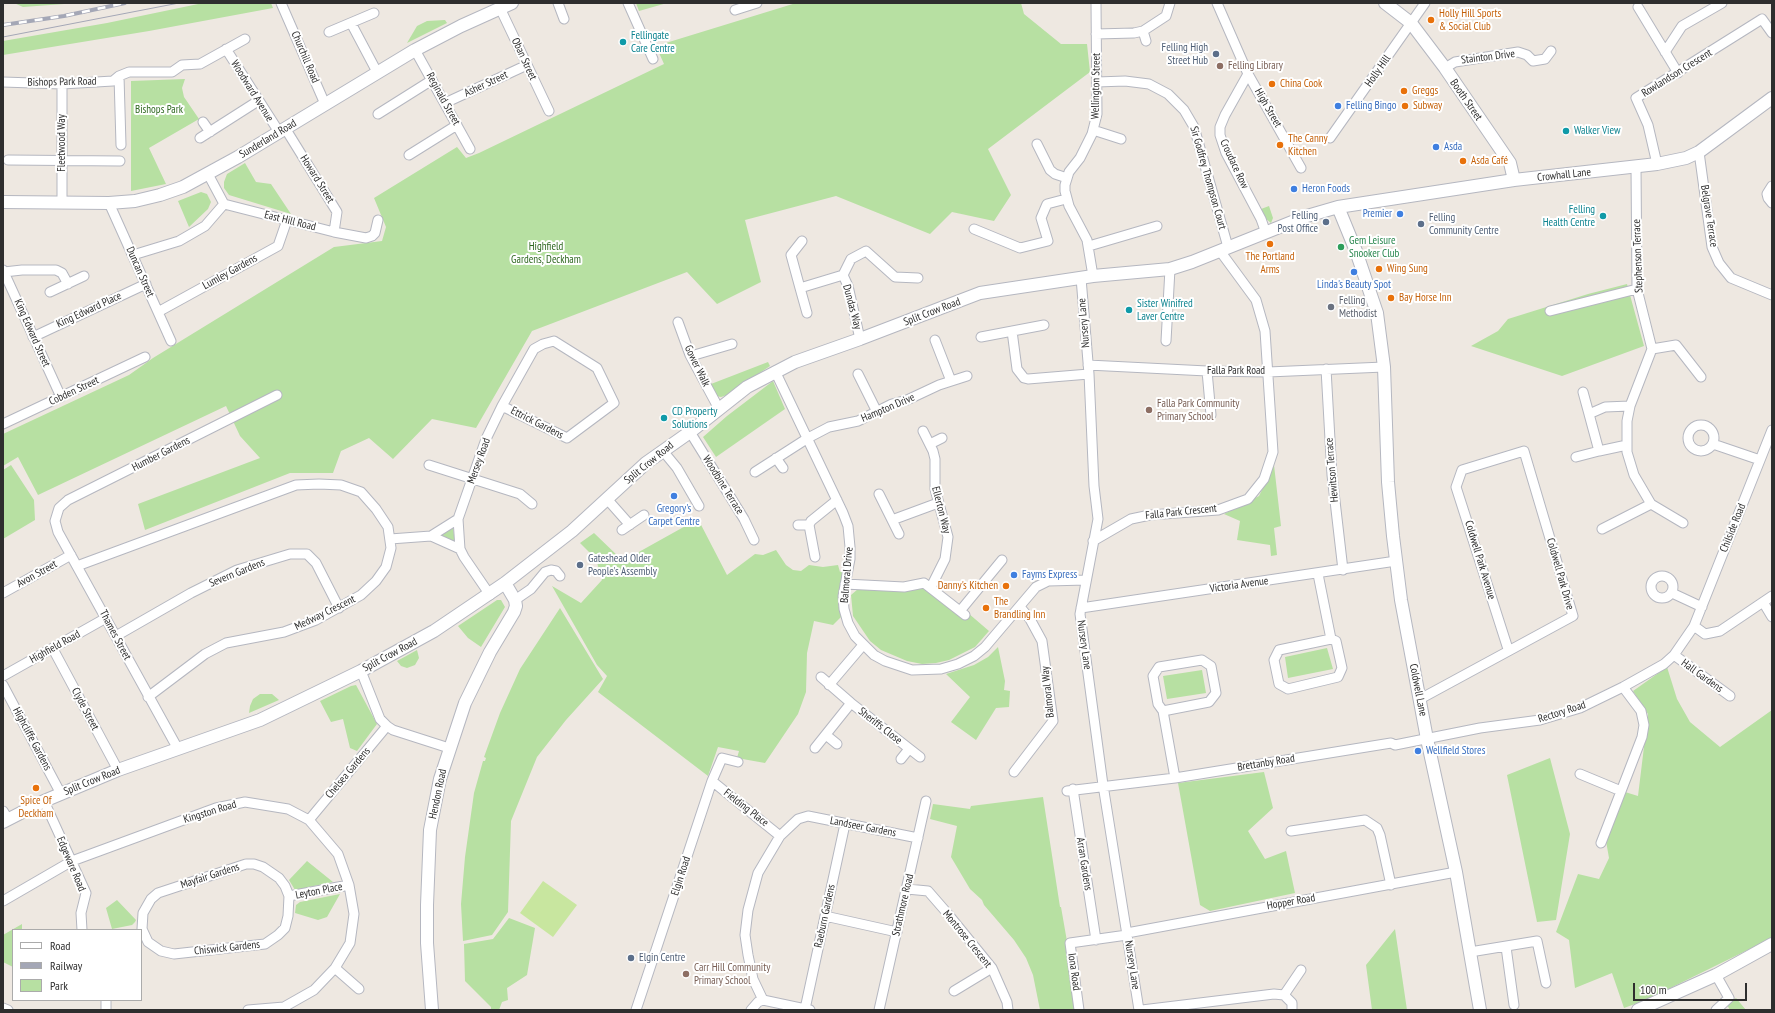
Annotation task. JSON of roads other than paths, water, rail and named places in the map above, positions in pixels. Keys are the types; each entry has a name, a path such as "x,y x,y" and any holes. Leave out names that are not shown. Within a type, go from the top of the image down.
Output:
{"street":[{"name":"Sunderland Road","path":"3,202 110,203 160,195 183,187 208,174 415,50 461,26 512,3"},
{"path":"558,3 564,19"},
{"path":"628,3 653,59"},
{"path":"735,10 756,3"},
{"name":"Wellington Street","path":"1093,276 1089,246 1066,199 1065,191 1067,178 1087,146 1097,114 1096,3"},
{"path":"1096,34 1134,33 1143,31 1166,16 1170,3"},
{"name":"High Street","path":"1217,3 1248,74 1301,168"},
{"name":"Booth Street","path":"1385,3 1411,22 1445,68 1510,163 1514,180"},
{"name":"Holly Hill","path":"1330,138 1425,3"},
{"path":"1665,52 1682,26 1722,3"},
{"name":"Churchill Road","path":"283,6 325,104"},
{"path":"1638,7 1678,73"},
{"name":"Oban Street","path":"500,8 549,111"},
{"path":"329,32 374,13"},
{"name":"Rowlandson Crescent","path":"1658,164 1648,125 1636,98 1762,19 1772,33"},
{"path":"351,23 377,72"},
{"path":"1143,31 1146,42"},
{"name":"Bishops Park Road","path":"3,82 62,84 113,81 119,76 129,72 172,72 182,65 200,64 245,38"},
{"name":"Woodward Avenue","path":"226,49 258,100 282,130"},
{"name":"Reginald Street","path":"415,50 470,149"},
{"name":"Stainton Drive","path":"1445,68 1455,62 1518,52 1527,55 1533,61 1545,58 1551,51"},
{"name":"Asher Street","path":"445,103 527,65"},
{"name":"Croudace Row","path":"1248,74 1225,115 1220,127 1220,135 1226,153 1258,213 1266,233"},
{"path":"119,76 121,145"},
{"path":"378,114 432,80"},
{"name":"Sir Godfrey Thompson Court","path":"1097,82 1125,81 1149,84 1168,94 1184,110 1194,127 1224,249"},
{"name":"Fleetwood Way","path":"62,84 62,203"},
{"name":"Crowhall Lane","path":"1338,207 1474,188 1514,180 1636,167 1686,158 1699,152 1772,98"},
{"path":"200,138 258,100"},
{"path":"203,122 210,132"},
{"path":"409,155 457,125"},
{"name":"Howard Street","path":"282,130 337,212 334,232"},
{"path":"1093,130 1121,139"},
{"path":"1037,144 1050,170 1055,174 1067,178"},
{"name":"Belgrave Terrace","path":"1699,152 1712,247 1719,263 1731,278 1772,295"},
{"path":"8,160 120,161"},
{"name":"Stephenson Terrace","path":"1636,167 1637,289 1652,350"},
{"path":"133,255 179,241 205,226 224,204 208,174"},
{"path":"1772,186 1767,194 1772,203"},
{"path":"974,229 1020,248 1048,241 1041,218 1047,204 1066,199"},
{"name":"Duncan Street","path":"110,203 171,341"},
{"name":"East Hill Road","path":"224,204 334,232 366,238 375,233 378,220"},
{"name":"Split Crow Road","path":"5,817 118,770 260,720 361,671 434,631 490,595 572,531 646,463 690,432 747,387 775,371 795,362 980,294 1093,276 1170,269 1307,216 1338,207"},
{"name":"Coldwell Lane","path":"1338,207 1356,251 1376,308 1384,367 1388,482 1401,600 1427,739 1456,872 1480,1010"},
{"name":"Lumley Gardens","path":"158,312 278,246 287,220"},
{"path":"1089,246 1157,226"},
{"path":"802,242 792,255 808,313"},
{"path":"1224,249 1256,300 1265,331 1268,372"},
{"path":"843,276 851,259 866,251 895,277 918,278"},
{"path":"1166,341 1170,269"},
{"path":"4,271 56,270 62,272 68,284"},
{"name":"King Edward Street","path":"4,271 61,397"},
{"path":"50,292 84,276"},
{"name":"Dundas Way","path":"800,288 843,276 848,286 860,339"},
{"name":"Nursery Lane","path":"1080,278 1088,369 1094,486 1098,519 1080,614 1103,785 1140,1010"},
{"name":"King Edward Place","path":"33,337 146,284"},
{"path":"1550,311 1637,289"},
{"name":"Gower Walk","path":"678,322 691,356 720,409"},
{"path":"981,337 1044,325"},
{"name":"Falla Park Road","path":"1012,331 1017,369 1024,378 1028,379 1088,369 1268,372 1384,367"},
{"path":"935,340 952,381"},
{"name":"Ettrick Gardens","path":"502,406 567,438 614,403 598,368 554,341"},
{"name":"Mersey Road","path":"490,595 460,549 458,519 486,439 502,406 534,349 543,344 554,341"},
{"path":"691,356 732,344"},
{"path":"1683,523 1651,504 1634,475 1627,452 1627,421 1630,406 1652,350 1676,345 1701,377"},
{"name":"Cobden Street","path":"3,424 145,357"},
{"name":"Hewitson Terrace","path":"1326,369 1332,475 1343,570"},
{"name":"Balmoral Drive","path":"775,371 808,438 848,526 850,547 844,602 848,623 863,645 874,655 899,667 918,670 941,669 958,664 974,656 985,647 1036,587 1048,581 1058,579 1086,580"},
{"path":"1207,372 1211,415"},
{"name":"Falla Park Crescent","path":"1093,541 1131,519 1150,514 1218,510 1248,499 1264,479 1272,452 1268,372"},
{"path":"858,374 877,412"},
{"name":"Hampton Drive","path":"755,472 808,438 829,427 858,421 967,376"},
{"path":"1582,392 1599,451"},
{"name":"Humber Gardens","path":"55,521 59,508 68,500 277,395"},
{"path":"1589,414 1605,407 1630,406"},
{"name":"Chilside Road","path":"1694,626 1772,430"},
{"name":"Ellerton Way","path":"923,431 935,458 934,481 938,503 947,529 948,544 946,559 932,588"},
{"name":"Woodbine Terrace","path":"690,432 744,520 754,540"},
{"path":"930,444 942,438"},
{"path":"1713,444 1760,460"},
{"path":"1576,457 1627,445"},
{"path":"662,451 677,468 699,506"},
{"name":"Coldwell Park Drive","path":"1420,699 1572,616 1524,451 1462,470"},
{"path":"776,458 783,468"},
{"path":"429,465 520,494 532,504"},
{"name":"Coldwell Park Avenue","path":"1462,470 1456,487 1508,650"},
{"name":"Medway Crescent","path":"77,566 296,485 318,484 341,486 361,492 376,508 388,528 391,548 386,566 376,581 362,595 316,620 284,632 226,643 205,654 148,697"},
{"path":"879,494 899,534"},
{"path":"607,499 630,525"},
{"path":"815,556 809,525 814,517 837,500"},
{"path":"892,520 938,503"},
{"path":"1602,528 1651,504"},
{"path":"622,530 644,516"},
{"path":"390,539 431,536 458,519"},
{"name":"Thames Street","path":"55,521 58,532 148,697 178,748"},
{"path":"798,525 809,525"},
{"path":"431,536 460,549"},
{"name":"Severn Gardens","path":"116,636 190,592 237,570 290,554 306,554 316,563 339,608"},
{"name":"Avon Street","path":"3,593 71,555"},
{"path":"845,584 904,587 920,582 927,584 962,613 1002,560"},
{"name":"Victoria Avenue","path":"1081,608 1318,574 1396,561"},
{"path":"505,583 515,600 531,589 546,572 551,570 556,571 560,576"},
{"path":"1318,574 1331,639"},
{"path":"1672,593 1702,607"},
{"path":"1694,626 1705,634 1720,631 1772,596"},
{"name":"Hendon Road","path":"434,1008 427,943 426,905 430,830 440,779 465,703 490,652 514,612 516,606 515,600"},
{"path":"1763,602 1772,618"},
{"name":"Balmoral Way","path":"1014,772 1053,721 1042,641 1030,619 1020,607"},
{"name":"Highfield Road","path":"3,676 106,618"},
{"name":"Rectory Road","path":"1427,739 1480,728 1540,720 1580,708 1623,687 1664,664 1674,655 1694,626"},
{"path":"1331,639 1336,641 1342,668 1338,677 1288,689 1279,684 1274,660 1279,650 1331,639"},
{"path":"829,685 863,645"},
{"name":"Clyde Street","path":"52,648 118,770"},
{"name":"Hall Gardens","path":"1674,655 1730,696"},
{"path":"1164,711 1209,702 1216,693 1211,666 1202,660 1159,667 1153,676 1158,704 1164,711 1175,778"},
{"path":"361,671 380,719 393,730 449,748"},
{"name":"Sheriffs Close","path":"821,677 851,703 920,757"},
{"name":"Highcliffe Gardens","path":"3,685 61,794"},
{"path":"1601,843 1642,737 1644,725 1641,711 1623,687"},
{"name":"Sheriffs Close","path":"815,748 851,703"},
{"name":"Chelsea Gardens","path":"309,820 388,726"},
{"path":"826,735 837,744"},
{"name":"Brettanby Road","path":"1070,790 1103,785 1175,778 1390,743 1395,745 1427,739"},
{"name":"Sheriffs Close","path":"900,759 909,748"},
{"name":"Elgin Road","path":"636,1010 712,781 722,758 738,762"},
{"path":"1580,774 1621,791"},
{"name":"Fielding Place","path":"712,781 780,836"},
{"name":"Arran Gardens","path":"1070,790 1096,940"},
{"name":"Edgeware Road","path":"44,800 86,892 81,913 82,929"},
{"name":"Strathmore Road","path":"879,1010 926,801"},
{"name":"Kingston Road","path":"3,901 71,862 216,808 245,802 288,809 309,820 338,854 349,885 354,914 350,943 335,968 314,990 284,1008 248,1010"},
{"name":"Landseer Gardens","path":"780,836 798,819 808,816 918,838"},
{"path":"1291,831 1365,820 1377,828 1380,835 1391,885"},
{"name":"Raeburn Gardens","path":"807,1009 845,824"},
{"path":"763,1000 753,979 749,961 745,935 746,921 753,886 758,873 780,836"},
{"name":"Mayfair Gardens","path":"140,929 146,906 158,893 246,864 254,864 263,867 272,873 285,886 288,896"},
{"name":"Hopper Road","path":"1127,934 1456,872"},
{"name":"Leyton Place","path":"288,896 349,885"},
{"name":"Montrose Crescent","path":"907,889 928,891 992,968 1007,1002 1008,1010"},
{"name":"Chiswick Gardens","path":"142,933 148,942 167,954 265,944 285,928 288,916 288,896"},
{"path":"825,916 897,932"},
{"name":"Iona Road","path":"1079,1010 1070,943 1127,934"},
{"path":"1470,952 1537,941 1546,983"},
{"path":"1638,1010 1716,976 1772,944"},
{"path":"1506,947 1514,1005"},
{"path":"335,968 359,989"},
{"path":"954,991 992,968"},
{"path":"1284,995 1301,970"},
{"path":"1716,976 1730,998 1716,1010"},
{"path":"1140,1010 1274,994 1284,995 1292,1003 1292,1010"},
{"path":"751,1010 758,1002 763,1000 807,1009"},
{"path":"3,1008 8,1010"}],"tram line":[{"path":"3,37 179,3"}],"railway":[{"path":"3,25 64,16 125,3"}],"place":[{"name":"Holly Hill Sports & Social Club","path":"1431,20"},
{"name":"Fellingate Care Centre","path":"623,42"},
{"name":"Felling High Street Hub","path":"1216,54"},
{"name":"Felling Library","path":"1220,66"},
{"name":"China Cook","path":"1272,84"},
{"name":"Greggs","path":"1404,91"},
{"name":"Felling Bingo","path":"1338,106"},
{"name":"Subway","path":"1405,106"},
{"name":"Walker View","path":"1566,131"},
{"name":"The Canny Kitchen","path":"1280,145"},
{"name":"Asda","path":"1436,147"},
{"name":"Asda Café","path":"1463,161"},
{"name":"Heron Foods","path":"1294,189"},
{"name":"Premier","path":"1400,214"},
{"name":"Felling Health Centre","path":"1603,216"},
{"name":"Felling Post Office","path":"1326,222"},
{"name":"Felling Community Centre","path":"1421,224"},
{"name":"The Portland Arms","path":"1270,244"},
{"name":"Gem Leisure Snooker Club","path":"1341,247"},
{"name":"Wing Sung","path":"1379,269"},
{"name":"Linda's Beauty Spot","path":"1354,272"},
{"name":"Bay Horse Inn","path":"1391,298"},
{"name":"Felling Methodist","path":"1331,307"},
{"name":"Sister Winifred Laver Centre","path":"1129,310"},
{"name":"Falla Park Community Primary School","path":"1149,410"},
{"name":"CD Property Solutions","path":"664,418"},
{"name":"Gregory's Carpet Centre","path":"674,496"},
{"name":"Gateshead Older People's Assembly","path":"580,565"},
{"name":"Fayms Express","path":"1014,575"},
{"name":"Danny's Kitchen","path":"1006,586"},
{"name":"The Brandling Inn","path":"986,608"},
{"name":"Wellfield Stores","path":"1418,751"},
{"name":"Spice Of Deckham","path":"36,788"},
{"name":"Elgin Centre","path":"631,958"},
{"name":"Carr Hill Community Primary School","path":"686,974"}],"park label":[{"name":"Bishops Park","path":"159,110"},
{"name":"Highfield Gardens, Deckham","path":"546,253"}]}
